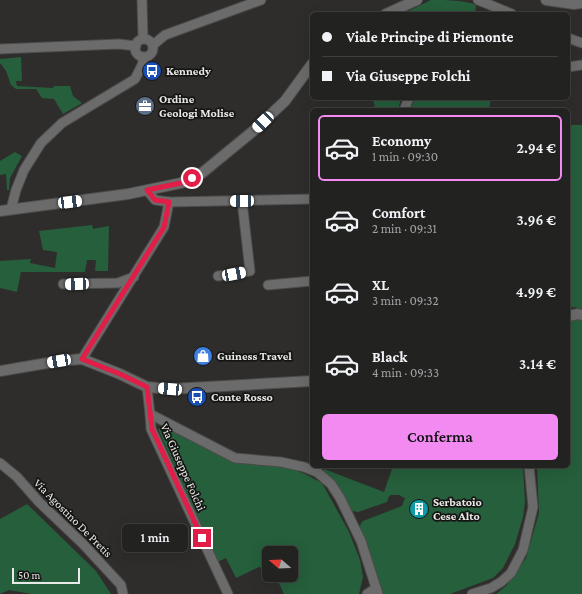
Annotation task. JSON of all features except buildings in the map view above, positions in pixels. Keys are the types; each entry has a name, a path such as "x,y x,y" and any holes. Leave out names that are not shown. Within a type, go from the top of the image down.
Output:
{"street":[{"path":"142,0 143,39"},
{"path":"153,45 164,35 261,0"},
{"path":"390,12 416,0"},
{"path":"478,0 507,12"},
{"path":"546,0 574,4 582,3"},
{"path":"143,39 149,40 153,45 152,54 149,56 144,57 137,54 136,46 138,42 143,39"},
{"path":"570,39 582,43"},
{"path":"0,49 119,44 136,46"},
{"path":"11,209 16,190 24,170 41,143 62,124 135,79 144,57"},
{"path":"570,67 582,65"},
{"path":"0,211 128,194 181,183 202,173 252,132 285,100 310,67"},
{"path":"147,190 155,200 169,202 310,199"},
{"path":"218,276 250,270 242,201"},
{"path":"82,359 164,227 169,202"},
{"path":"63,284 118,283 134,277"},
{"path":"268,285 310,281"},
{"path":"570,316 582,315"},
{"path":"0,371 59,361 82,359 120,374 147,387 170,389 310,381"},
{"name":"Via Giuseppe Folchi","path":"147,387 152,429 228,594"},
{"path":"150,414 236,458 281,462 304,467 317,472 331,484 340,498 361,541 377,591 367,594"},
{"name":"Via Agostino De Pretis","path":"0,464 16,477 83,544 121,585 123,594"},
{"path":"472,594 491,588 501,582 511,573 524,550 533,507 530,468"}],"green space":[{"path":"431,0 466,2 476,5 475,12 407,12"},
{"path":"21,57 22,81 16,81 17,86 53,88 54,86 70,86 73,96 82,103 63,114 54,99 42,98 36,89 16,89 11,85 6,71 0,63 0,59"},
{"path":"373,100 400,100 398,108 372,108 375,106"},
{"path":"415,100 491,100 489,108 410,108"},
{"path":"570,125 582,125 582,309 570,308"},
{"path":"15,152 22,156 10,178 9,190 7,190 6,174 0,175 0,161"},
{"path":"92,225 93,229 109,226 108,271 95,271 96,260 87,260 85,272 21,272 17,292 0,288 0,261 31,259 30,263 55,268 57,252 43,250 39,231"},
{"path":"574,319 582,320 582,594 496,594 506,586 526,558 539,513 537,468 570,468 570,322"},
{"path":"167,427 233,461 291,468 322,483 349,532 360,560 363,577 359,594 284,594 278,582 298,582 298,546 262,546 262,568 259,567 236,578 226,558 217,562 158,429"},
{"path":"392,468 523,468 525,502 523,517 515,544 503,568 493,578 450,594 383,594 359,530 363,521 402,506 405,498 399,495 391,495 389,496 387,502 358,512 352,511 336,485 324,472 324,469 384,492"},
{"path":"27,504 96,571 111,594 32,594 9,590 0,594 0,519"}],"place":[{"name":"Kennedy","path":"152,71"},
{"name":"Ordine Geologi Molise","path":"145,106"},
{"name":"Guiness Travel","path":"203,356"},
{"name":"Conte Rosso","path":"197,397"},
{"name":"Serbatoio Cese Alto","path":"419,509"}],"route":[{"path":"192,178 181,183 147,190 155,200 169,202 164,227 82,359 120,374 147,387 152,429 202,538"}]}
